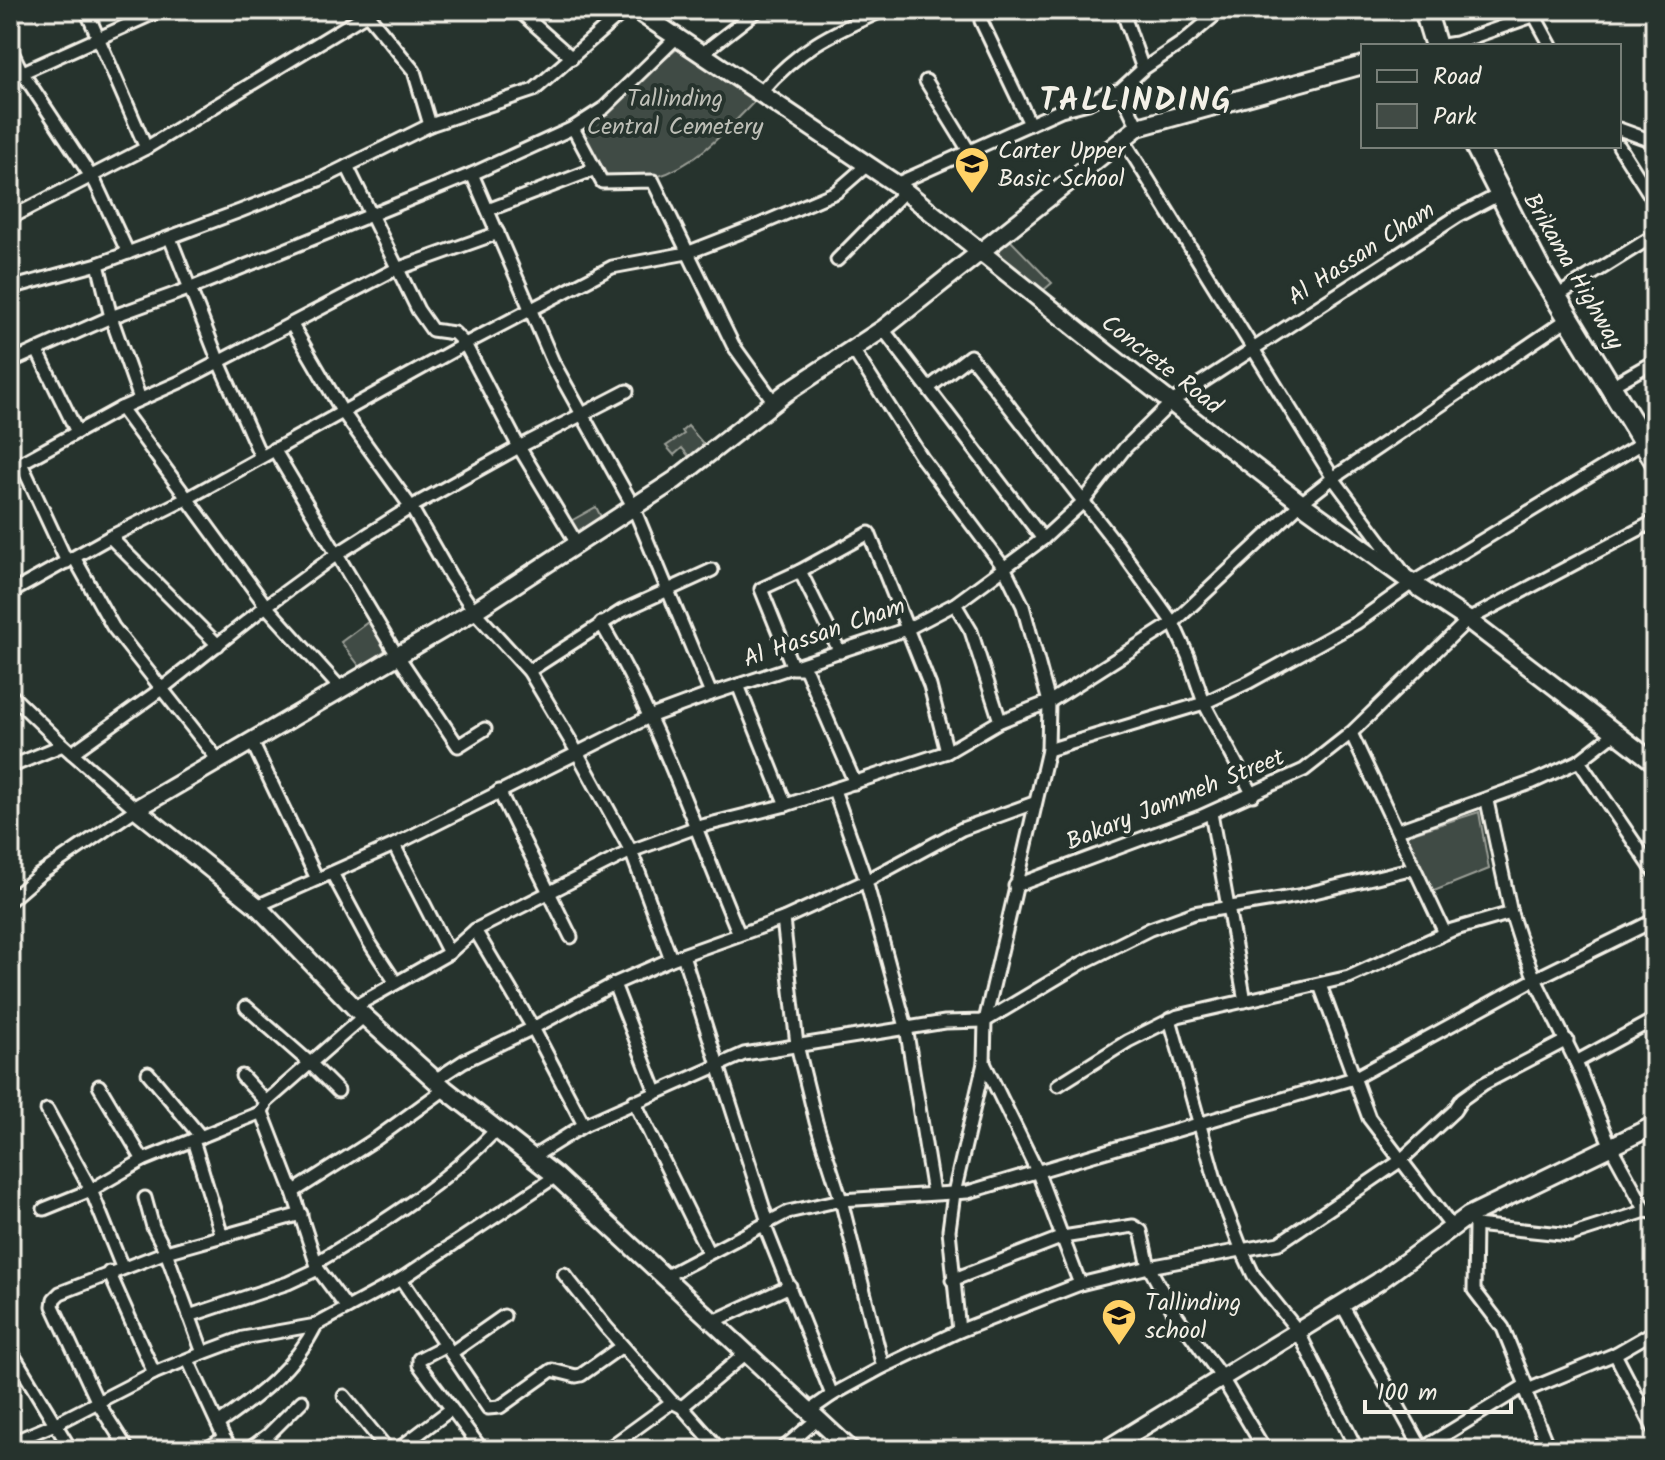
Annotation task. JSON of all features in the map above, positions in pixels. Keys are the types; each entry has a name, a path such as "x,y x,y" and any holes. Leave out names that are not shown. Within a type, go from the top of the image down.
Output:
{"highway":[{"path":"1425,10 1441,44"},
{"path":"1436,10 1442,44"},
{"name":"Brikama Highway","path":"1477,148 1539,269 1651,447"},
{"name":"Brikama Highway","path":"1489,148 1532,235 1620,381 1651,447"}],"street":[{"path":"86,10 146,148"},
{"path":"10,78 161,10"},
{"path":"518,10 572,58"},
{"path":"10,288 98,264 170,238 319,180 430,125 534,90 625,10"},
{"name":"Concrete Road","path":"636,10 900,187 1301,503 1468,620 1655,763"},
{"path":"700,55 758,10"},
{"path":"760,93 782,68 813,43 884,10"},
{"path":"1122,10 1143,69"},
{"path":"837,260 900,187 969,151 1061,110 1120,90 1221,10"},
{"path":"1451,44 1533,13 1550,10"},
{"path":"10,218 146,148 368,11 414,71 430,125"},
{"path":"1533,13 1550,44"},
{"path":"981,21 1030,124"},
{"path":"10,362 111,317 191,288 472,174 573,128 604,108 676,38"},
{"path":"10,48 22,72 101,194 128,253"},
{"path":"10,900 39,875 136,809 474,611 675,480 774,402 883,329 1138,127 1361,66"},
{"path":"926,81 969,151"},
{"path":"1120,90 1138,127"},
{"path":"573,128 602,182 653,181 733,345 774,402"},
{"path":"1621,130 1655,142"},
{"path":"1123,139 1333,478 1412,583"},
{"path":"1620,148 1655,203"},
{"path":"10,593 612,267 687,253 836,192 867,165"},
{"path":"347,166 418,310 432,330 454,333 465,344 519,447 576,542"},
{"path":"488,210 595,169"},
{"path":"472,174 553,362 633,506 711,694"},
{"name":"Al Hassan Cham","path":"257,906 394,845 649,717 907,629 955,604 1043,539 1083,502 1125,448 1173,401 1458,216 1500,194"},
{"path":"218,760 113,627 16,466 121,408 219,362 399,268 498,233"},
{"path":"1565,291 1655,235"},
{"path":"170,238 261,457"},
{"path":"98,264 111,317 140,399"},
{"path":"44,1209 91,1190 143,1160 197,1139 264,1107 311,1064 359,1012 396,983 449,953 475,930 547,892 631,851 694,828 786,805 947,752 1000,721 1049,702 1173,623 1301,503 1333,478 1569,318"},
{"path":"292,325 342,411 411,507 474,611 529,671 631,851 677,957 717,1064 766,1223 832,1395"},
{"path":"883,329 992,468 1043,539"},
{"path":"852,348 922,458 1005,569 1023,606 1049,702 1048,750 985,1021 984,1063 954,1193 949,1230 959,1331"},
{"path":"37,350 77,432"},
{"path":"930,387 970,356 1118,546 1173,623 1204,703 1253,795"},
{"path":"1620,381 1655,361"},
{"path":"10,767 68,749 160,690 337,554 411,507 627,391"},
{"path":"121,408 266,606 340,688"},
{"path":"1048,750 1204,703 1249,682 1356,623 1412,583 1651,447"},
{"path":"274,449 458,746 485,729"},
{"name":"Bakary Jammeh Street","path":"1015,886 1211,813 1304,770 1351,733 1468,620 1655,521"},
{"path":"855,783 807,672 804,668 793,668 761,589 869,533 930,686 947,752"},
{"path":"110,537 218,645"},
{"path":"529,671 601,623 667,588 712,570"},
{"path":"800,571 840,652"},
{"path":"955,604 971,631 1000,721"},
{"path":"601,623 623,660 649,717 739,934"},
{"path":"738,685 786,805"},
{"path":"10,694 136,809 257,906 359,1012 440,1084 556,1176 851,1450"},
{"path":"1351,733 1445,933"},
{"path":"1398,830 1487,801 1579,761 1615,733"},
{"path":"251,740 317,879"},
{"path":"1579,761 1655,873"},
{"path":"834,790 866,881 906,1027 933,1193"},
{"path":"499,791 571,937"},
{"path":"1472,1220 1571,1235 1652,1214 1611,1147 1567,1040 1535,979 1511,913 1487,801"},
{"path":"293,1192 376,1139 464,1061 614,984 677,957 783,919 866,881 962,829 1034,803"},
{"path":"1211,813 1245,1001"},
{"path":"394,845 449,953"},
{"path":"533,1157 584,1125 744,1054 906,1027 985,1021 1082,963 1150,929 1194,913 1298,896 1414,868"},
{"path":"332,873 369,942 396,983"},
{"path":"1058,1085 1170,1019 1349,977 1445,933 1511,913"},
{"path":"783,919 797,1045 816,1122 841,1200 883,1367"},
{"path":"664,1277 788,1212 841,1200 954,1193 1038,1173 1354,1078 1535,979 1655,920"},
{"path":"475,930 533,1028 584,1125"},
{"path":"614,984 656,1092"},
{"path":"1320,985 1369,1118 1451,1226"},
{"path":"246,1007 338,1091"},
{"path":"1170,1019 1217,1186 1241,1248 1254,1276 1298,1331 1357,1450"},
{"path":"1576,1062 1655,1019"},
{"path":"781,1450 832,1395 959,1331 1080,1284 1241,1248 1279,1243 1400,1161 1454,1111 1462,1099 1483,1084 1567,1040"},
{"path":"984,1063 1038,1173 1080,1284"},
{"path":"148,1073 197,1139 222,1236"},
{"path":"242,1076 264,1107 318,1265 347,1308"},
{"path":"99,1086 143,1160"},
{"path":"634,1101 708,1252"},
{"path":"47,1110 91,1190 122,1267"},
{"path":"1105,1450 1378,1282 1451,1226 1472,1220 1655,1125"},
{"path":"189,1316 288,1283 318,1265 434,1188 498,1128"},
{"path":"10,1443 55,1424 154,1373 203,1353 243,1338 316,1325 401,1279 556,1176"},
{"path":"145,1198 153,1227 166,1252 203,1353"},
{"path":"128,1450 98,1403 53,1306 54,1299 60,1293 122,1267 301,1214"},
{"path":"1472,1220 1474,1290 1503,1328 1549,1450"},
{"path":"952,1280 1063,1237 1133,1226 1141,1231 1149,1267 1172,1309 1222,1378 1265,1450"},
{"path":"109,1272 154,1373"},
{"path":"564,1274 622,1346 720,1450"},
{"path":"401,1279 488,1408 500,1407 552,1370 581,1375 622,1346"},
{"path":"712,1322 790,1286"},
{"path":"1342,1305 1421,1449 1526,1388 1615,1354 1655,1331"},
{"path":"477,1443 450,1410 418,1361 448,1349 504,1316"},
{"path":"218,1424 252,1401 281,1373 307,1344 316,1325"},
{"path":"614,1448 745,1354"},
{"path":"1615,1354 1655,1431"},
{"path":"14,1356 71,1450"},
{"path":"188,1360 224,1438 233,1450"},
{"path":"344,1396 388,1450"},
{"path":"248,1450 302,1401"},
{"path":"397,1450 450,1410"},
{"path":"205,1450 224,1438"}],"green space":[{"name":"Tallinding Central Cemetery","path":"678,48 757,99 711,144 671,172 644,179 605,179 580,132"},
{"path":"1010,240 1052,283 1038,295 991,258"},
{"path":"688,426 707,448 692,460 682,448 674,455 666,446 684,434 682,431"},
{"path":"596,507 603,521 577,535 569,522"},
{"path":"368,622 388,648 361,668 341,642"},
{"path":"1479,812 1489,869 1429,893 1403,836"}],"place":[{"name":"Carter Upper Basic School","path":"972,195"},
{"name":"Tallinding school","path":"1119,1347"}],"district":[{"name":"TALLINDING","path":"1136,99"}]}
